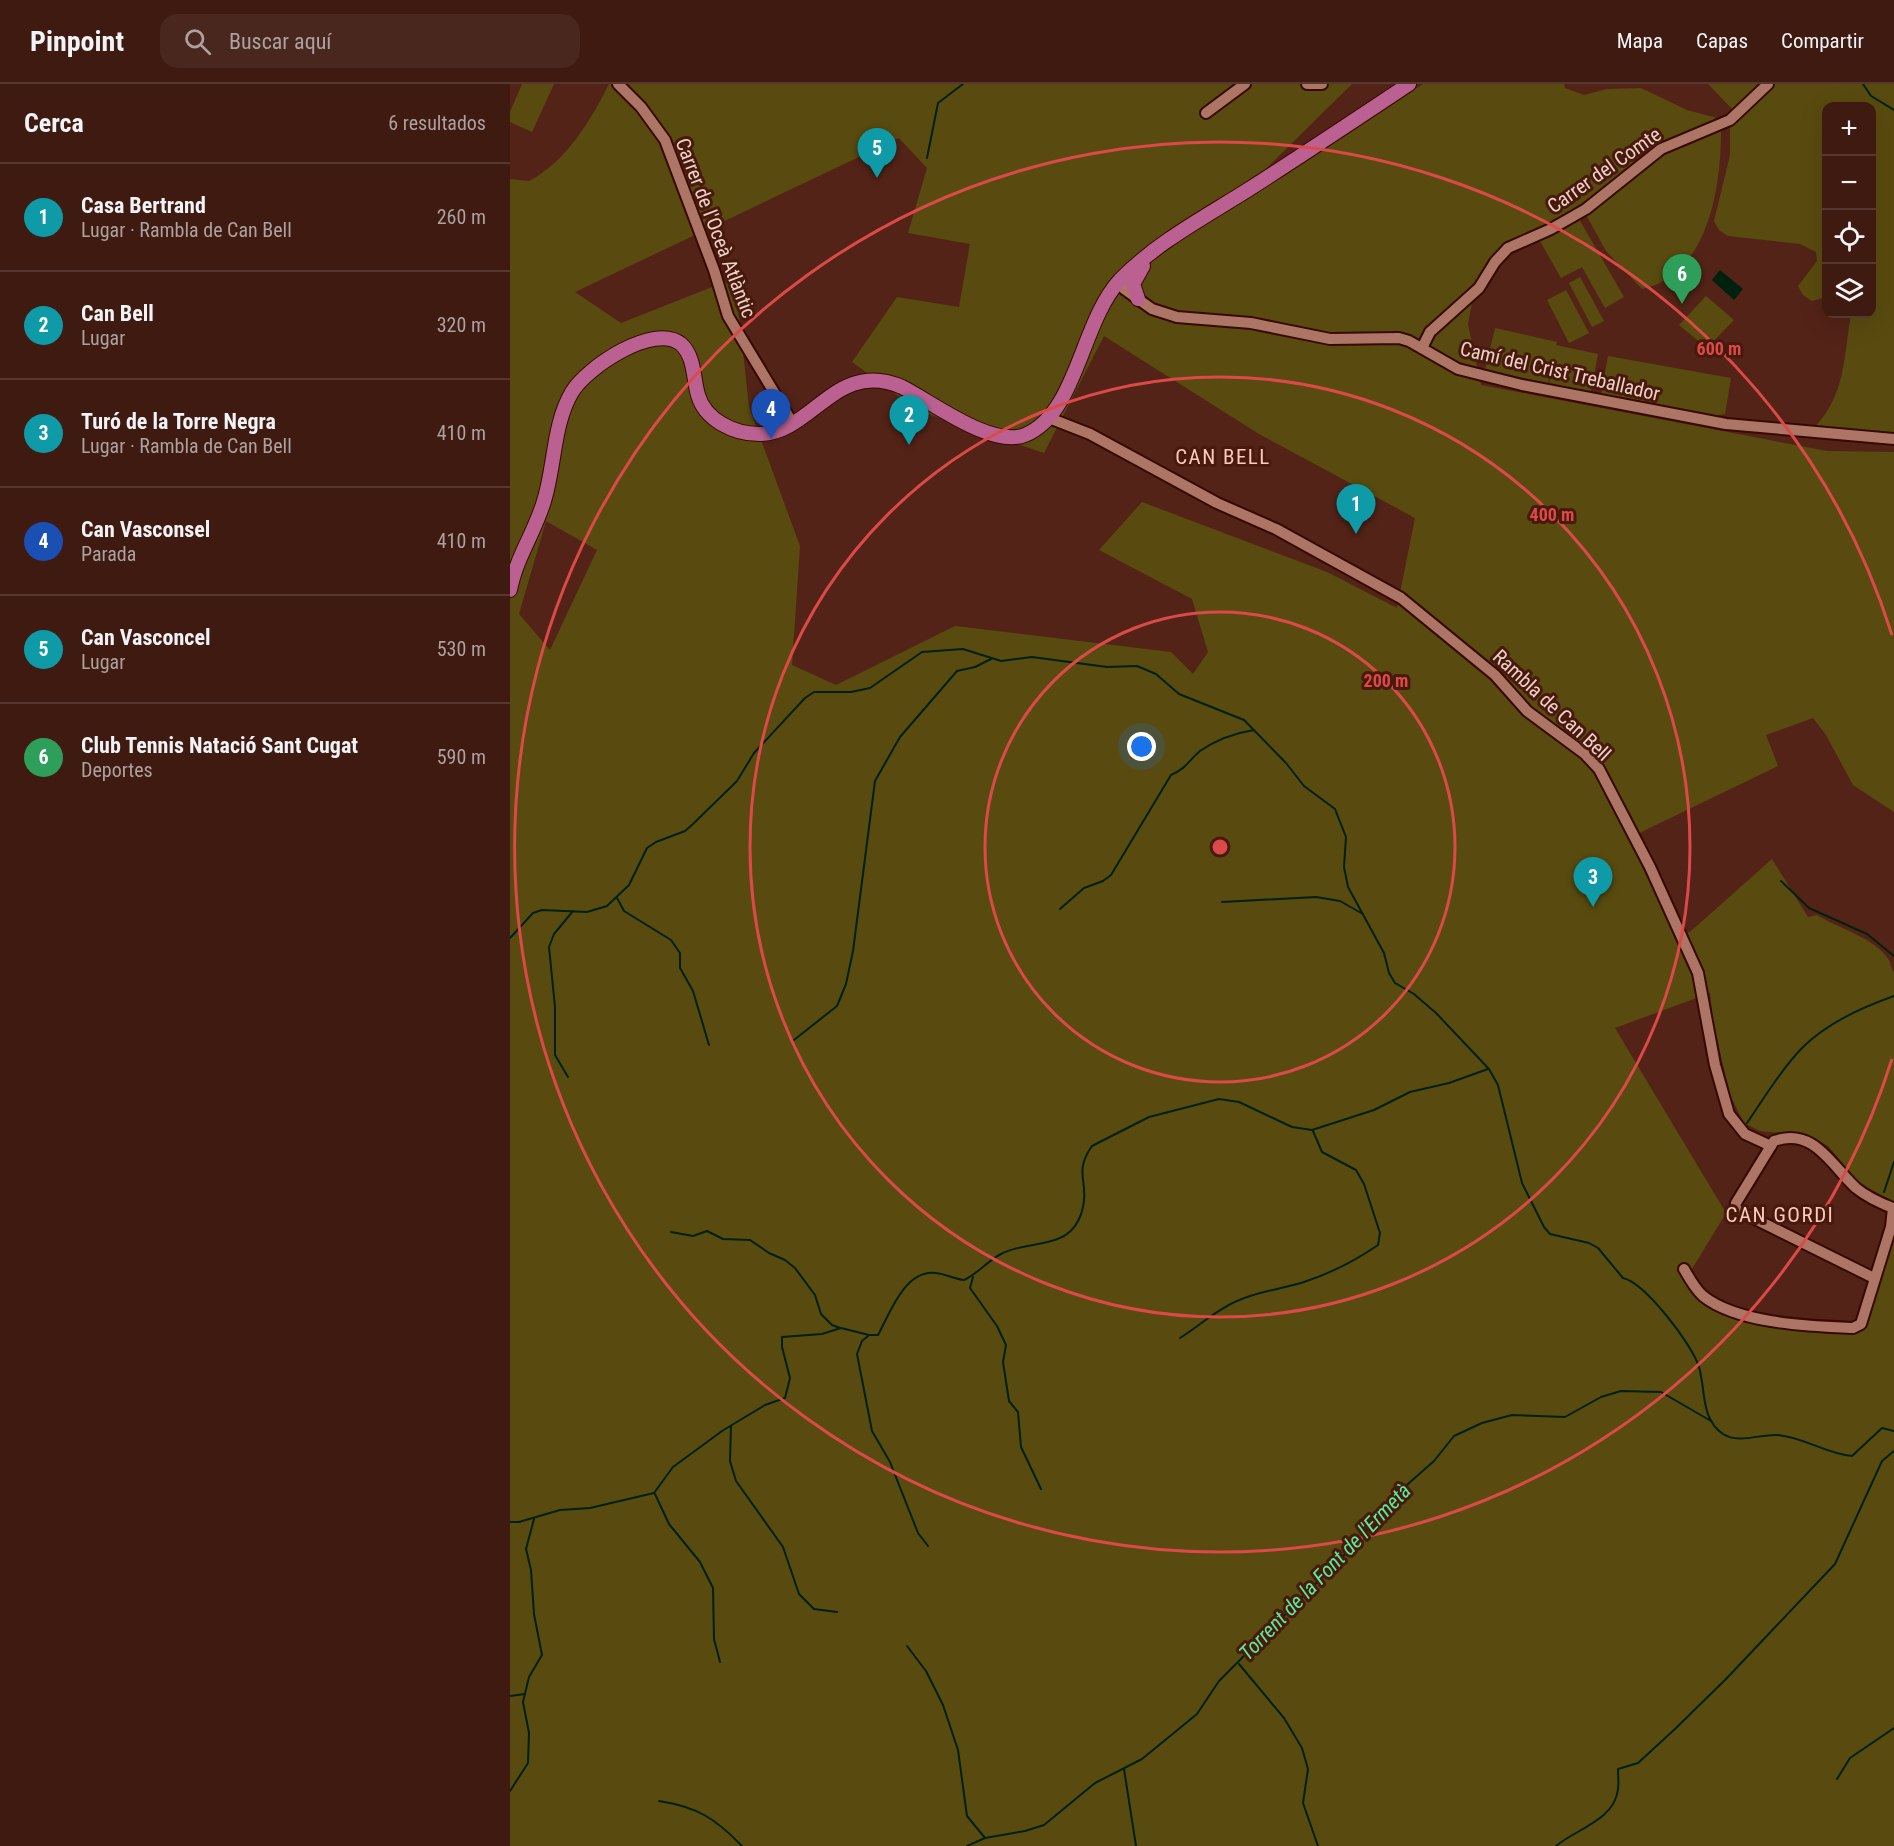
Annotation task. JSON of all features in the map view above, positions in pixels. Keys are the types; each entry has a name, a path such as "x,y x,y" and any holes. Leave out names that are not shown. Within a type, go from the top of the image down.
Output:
{"main road":[{"path":"510,590 517,562 543,505 568,400 581,381 612,355 651,340 676,341 691,360 703,406 719,422 738,431 755,434 776,431 844,387 872,380 890,382 902,387 994,435 1011,438 1024,435 1049,418 1064,396 1086,337 1119,286 1152,253 1409,84"},
{"path":"1138,299 1133,284 1135,277 1152,253"},
{"path":"1119,286 1129,285 1138,299"}],"street":[{"name":"Carrer de l'Oceà Atlàntic","path":"618,84 648,114 665,140 714,270 728,315 792,422"},
{"path":"1206,113 1245,84"},
{"path":"1307,84 1314,86 1322,84"},
{"name":"Carrer del Comte","path":"1422,348 1430,332 1479,288 1495,262 1508,248 1551,229 1586,208 1661,149 1730,120 1768,84"},
{"name":"Camí del Crist Treballador","path":"1138,299 1152,309 1177,318 1251,323 1330,339 1399,338 1422,348 1446,363 1477,375 1704,420 1894,439"},
{"name":"Rambla de Can Bell","path":"1049,418 1090,434 1217,503 1276,529 1401,598 1496,675 1527,711 1584,754 1599,769 1650,867 1695,966 1729,1114 1745,1134 1771,1146"},
{"path":"1684,1269 1703,1296 1745,1314 1778,1321 1828,1326 1853,1328 1861,1324 1891,1227 1893,1208 1858,1189 1822,1149 1809,1141 1780,1139 1771,1146 1736,1203 1735,1209 1875,1278"}],"shaded area":[{"path":"522,84 554,84 532,132 510,122 510,112"},
{"path":"609,84 1352,84 1221,213 1423,84 1564,84 1565,88 1584,95 1607,89 1641,88 1687,110 1717,118 1721,124 1719,172 1707,223 1697,246 1683,265 1665,280 1642,289 1606,251 1584,211 1526,239 1476,282 1468,324 1481,385 1827,451 1894,452 1894,812 1853,785 1826,735 1813,718 1766,735 1778,766 1629,838 1676,939 1691,931 1772,859 1808,917 1817,915 1856,934 1875,945 1889,960 1894,972 1894,1202 1859,1183 1828,1146 1810,1136 1760,1131 1744,1123 1730,1095 1713,1021 1710,993 1615,1028 1726,1213 1686,1279 1738,1317 1864,1326 1868,1320 1894,1228 1894,1846 510,1846 510,179 529,181 555,163 586,126","holes":["899,138 927,168 908,233 970,244 959,307 897,297 852,362 919,411 1044,453 1104,336 1259,434 1415,518 1397,608 1327,572 1142,502 1099,550 1192,599 1208,652 1193,674 1171,652 955,626 836,685 792,665 800,546 749,407 735,278 621,323 575,292","546,521 597,550 550,650 519,614"]},
{"path":"1708,84 1760,84 1734,111"},
{"path":"1768,84 1894,84 1894,432 1810,432 1822,419 1837,392 1850,318 1876,318 1876,102 1822,102 1822,298 1812,301 1803,295 1798,286 1817,261 1816,252 1800,244 1728,236 1719,230 1714,221 1730,155 1730,120"},
{"path":"1579,219 1624,297 1605,308 1582,267 1561,278 1540,241"},
{"path":"1720,270 1743,289 1734,300 1712,280"},
{"path":"1580,277 1604,321 1592,327 1569,283"},
{"path":"1566,290 1589,333 1569,343 1547,300"},
{"path":"1706,296 1734,320 1707,348 1679,325"},
{"path":"1495,328 1598,354 1591,391 1549,384 1551,373 1548,383 1485,370"},
{"path":"1608,356 1731,378 1725,414 1682,412 1601,395"}],"waterway":[{"path":"927,158 938,103 963,84"},
{"path":"1863,84 1871,96 1894,110"},
{"path":"510,938 533,913 542,910 587,912 607,906 629,885 647,848 656,842 685,831 693,824 737,781 754,753 805,698 814,692 851,692 870,688 922,652 963,649 1001,661 1032,657 1107,667 1137,666 1156,674 1179,694 1244,720 1286,763 1304,786 1335,809 1346,837 1344,867 1348,887 1384,953 1389,973 1395,983 1414,994 1436,1013 1489,1069 1498,1085 1522,1183 1544,1227 1550,1234 1589,1243 1598,1248 1623,1278 1632,1282 1655,1302 1678,1330 1695,1357 1701,1376 1707,1412 1716,1427 1729,1437 1787,1436 1842,1455 1852,1456 1882,1428 1894,1431"},
{"path":"794,1040 837,1006 846,984 853,951 875,781 900,737 957,671 975,667 991,659"},
{"path":"1060,909 1084,888 1103,881 1111,875 1171,775 1184,767 1200,751 1233,735 1254,730"},
{"path":"1781,881 1809,908 1867,934 1894,956"},
{"path":"1222,902 1316,897 1340,901 1363,914"},
{"path":"617,898 624,911 671,940 680,953 680,968 693,991 709,1045"},
{"path":"568,1077 555,1055 555,1007 549,947 554,934 573,911"},
{"path":"1747,1123 1787,1065 1812,1039 1845,1017 1894,996"},
{"path":"510,1522 519,1522 560,1510 590,1508 654,1493 673,1467 722,1431 765,1405 785,1398 790,1378 782,1347 782,1337 822,1334 841,1328 878,1335 900,1294 916,1278 936,1273 964,1280 991,1260 1012,1249 1049,1242 1070,1232 1078,1222 1083,1207 1083,1163 1092,1146 1149,1117 1219,1099 1239,1102 1292,1127 1312,1130 1374,1110 1410,1092 1449,1083 1488,1069"},
{"path":"1180,1338 1215,1313 1237,1301 1324,1275 1378,1245 1380,1233 1364,1184 1356,1170 1322,1152 1313,1131"},
{"path":"1884,1192 1894,1162"},
{"path":"671,1232 693,1236 707,1231 723,1239 750,1240 795,1268 815,1295 821,1314 832,1325 840,1328"},
{"path":"973,1277 970,1288 997,1326 1006,1345 1003,1362 1009,1401 1018,1412 1021,1447 1041,1489"},
{"path":"868,1336 862,1341 857,1354 872,1431 890,1462 918,1533 928,1546"},
{"name":"Torrent de la Font de l'Ermetà","path":"967,1846 985,1838 1044,1825 1095,1783 1142,1759 1197,1714 1219,1681 1358,1541 1400,1491 1434,1461 1454,1436 1482,1423 1512,1415 1565,1417 1601,1397 1621,1391 1661,1392 1711,1421"},
{"path":"731,1426 730,1461 736,1481 783,1547 799,1594 814,1609 837,1612"},
{"path":"1556,1846 1593,1823 1610,1809 1618,1789 1618,1769 1638,1763 1675,1729 1726,1679 1835,1564 1882,1461 1894,1451"},
{"path":"655,1494 669,1524 700,1562 713,1588 714,1639 720,1662"},
{"path":"510,1791 528,1763 529,1733 523,1702 529,1677 542,1655 534,1614 531,1570 526,1549 534,1519"},
{"path":"907,1646 926,1671 943,1705 958,1750 967,1816 985,1838"},
{"path":"1239,1664 1284,1718 1302,1748 1308,1769 1303,1803 1318,1846"},
{"path":"510,1696 525,1694"},
{"path":"1837,1779 1850,1758 1894,1728"},
{"path":"1124,1769 1136,1846"},
{"path":"659,1801 695,1810 705,1815 742,1846"}],"place":[{"name":"Can Vasconcel","path":"877,178"},
{"name":"Club Tennis Natació Sant Cugat","path":"1682,304"},
{"name":"Can Vasconsel","path":"771,439"},
{"name":"Can Bell","path":"909,445"},
{"name":"Casa Bertrand","path":"1356,534"},
{"name":"Turó de la Torre Negra","path":"1593,907"}],"district":[{"name":"CAN BELL","path":"1223,457"},
{"name":"CAN GORDI","path":"1780,1215"}]}
